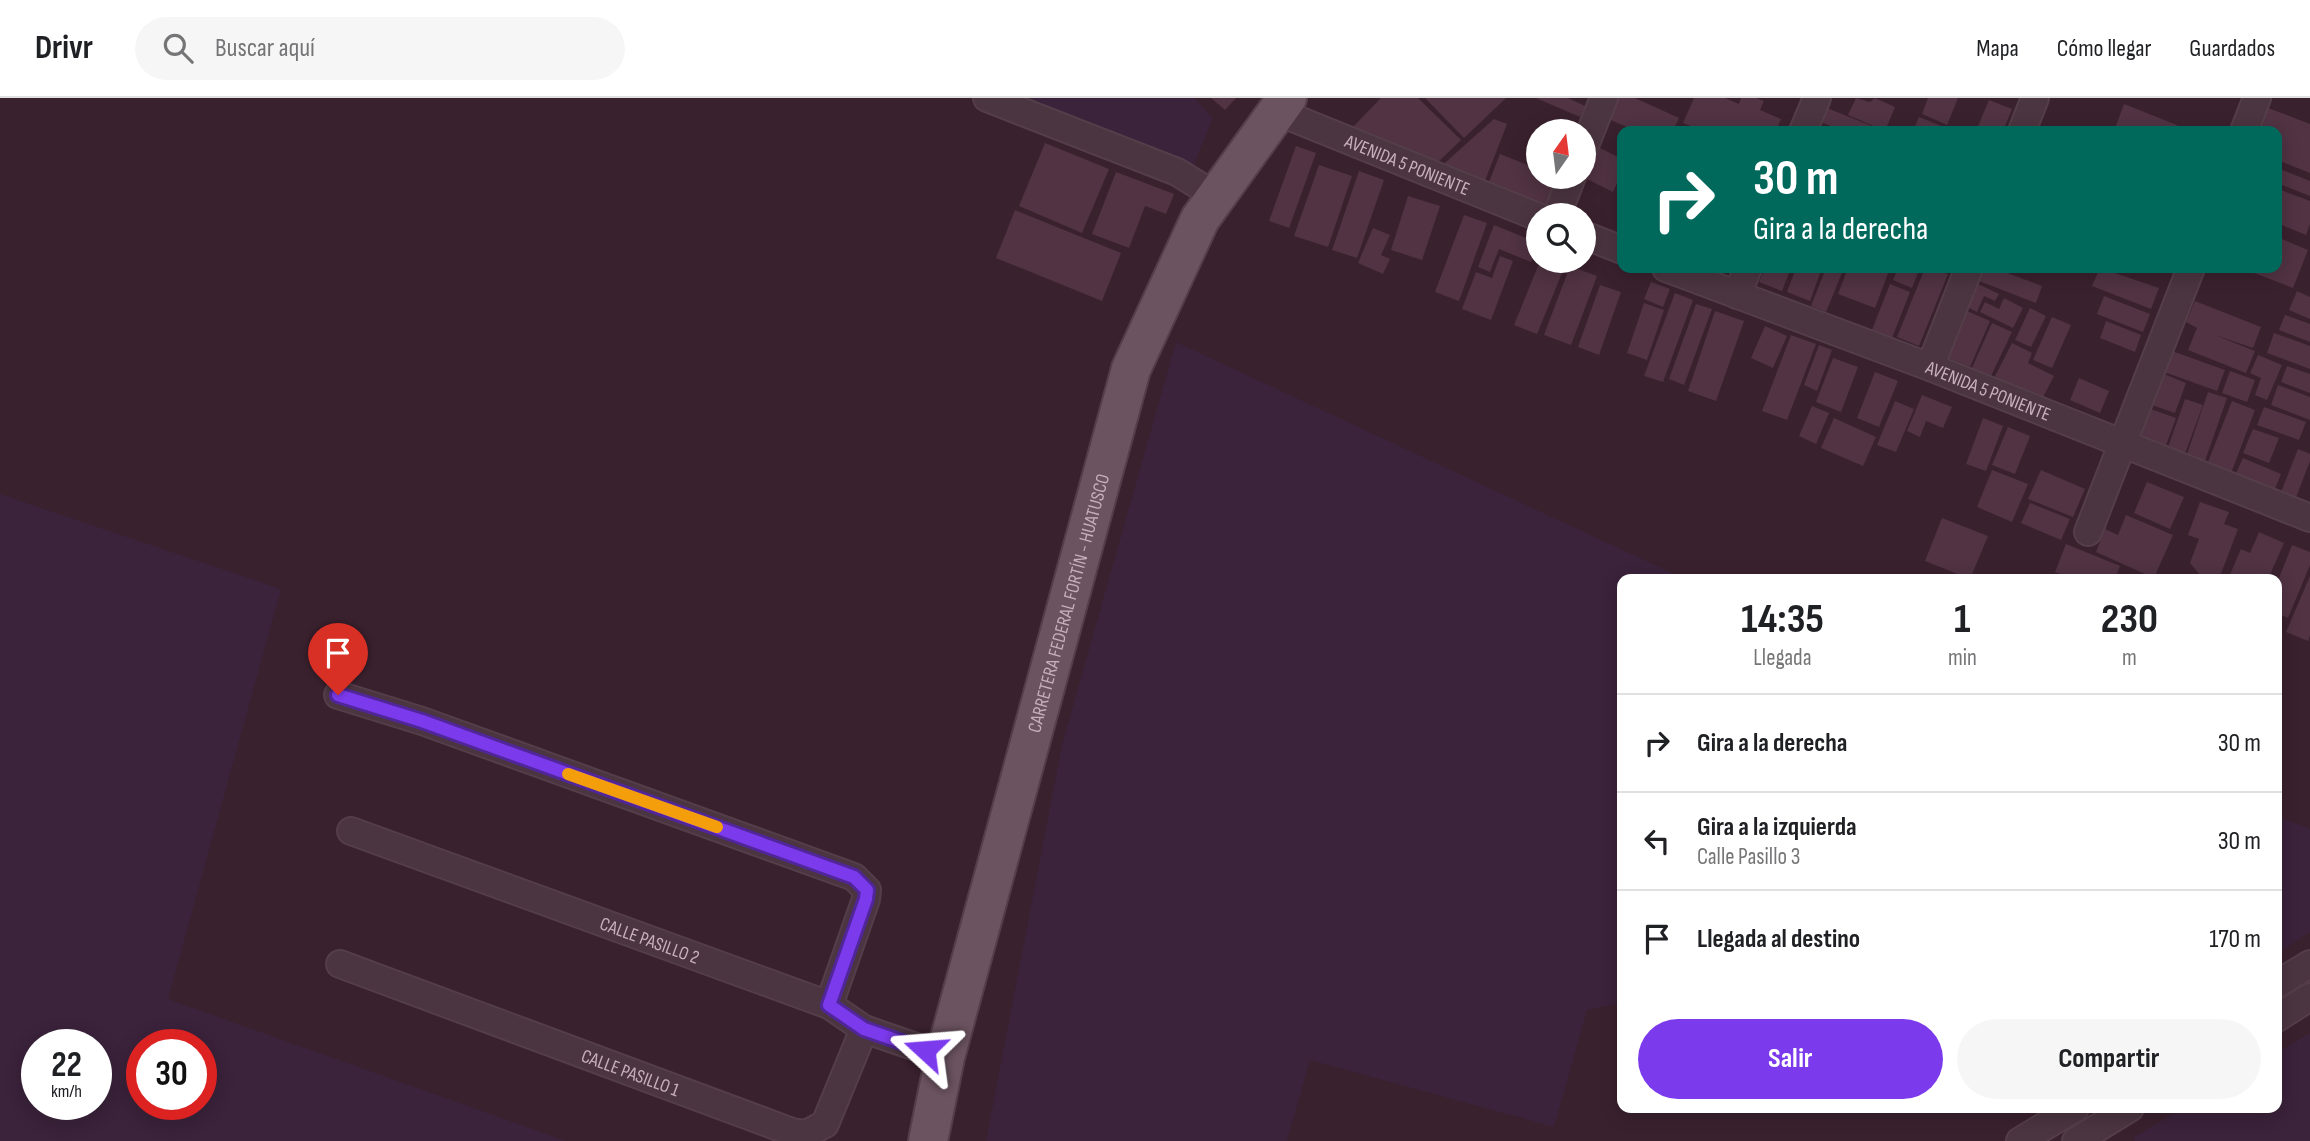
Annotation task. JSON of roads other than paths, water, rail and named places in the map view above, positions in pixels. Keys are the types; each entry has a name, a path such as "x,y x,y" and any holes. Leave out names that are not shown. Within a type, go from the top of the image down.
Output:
{"main road":[{"name":"CARRETERA FEDERAL FORTÍN - HUATUSCO","path":"928,1141 945,1057 1024,773 1131,369 1200,219 1281,104"}],"street":[{"path":"987,98 1177,172 1216,196"},
{"path":"1596,119 1604,98"},
{"path":"1805,126 1817,98"},
{"path":"2024,126 2035,98"},
{"path":"2246,126 2257,98"},
{"name":"AVENIDA 5 PONIENTE","path":"1281,104 1526,212"},
{"path":"1596,240 1617,248"},
{"name":"AVENIDA 5 PONIENTE","path":"1679,273 1930,367 2123,446 2309,514"},
{"path":"1737,295 1746,273"},
{"path":"1930,367 1967,273"},
{"path":"2088,532 2190,273"},
{"path":"338,695 422,721 854,877 867,890 866,899 829,1005"},
{"name":"CALLE PASILLO 2","path":"351,831 829,1005 864,1029 945,1057"},
{"name":"CALLE PASILLO 1","path":"340,964 779,1127 806,1134 825,1124 864,1029"},
{"path":"2282,981 2310,964"},
{"path":"2282,1015 2310,998"},
{"path":"2020,1141 2067,1113"},
{"path":"2076,1141 2122,1113"}]}
